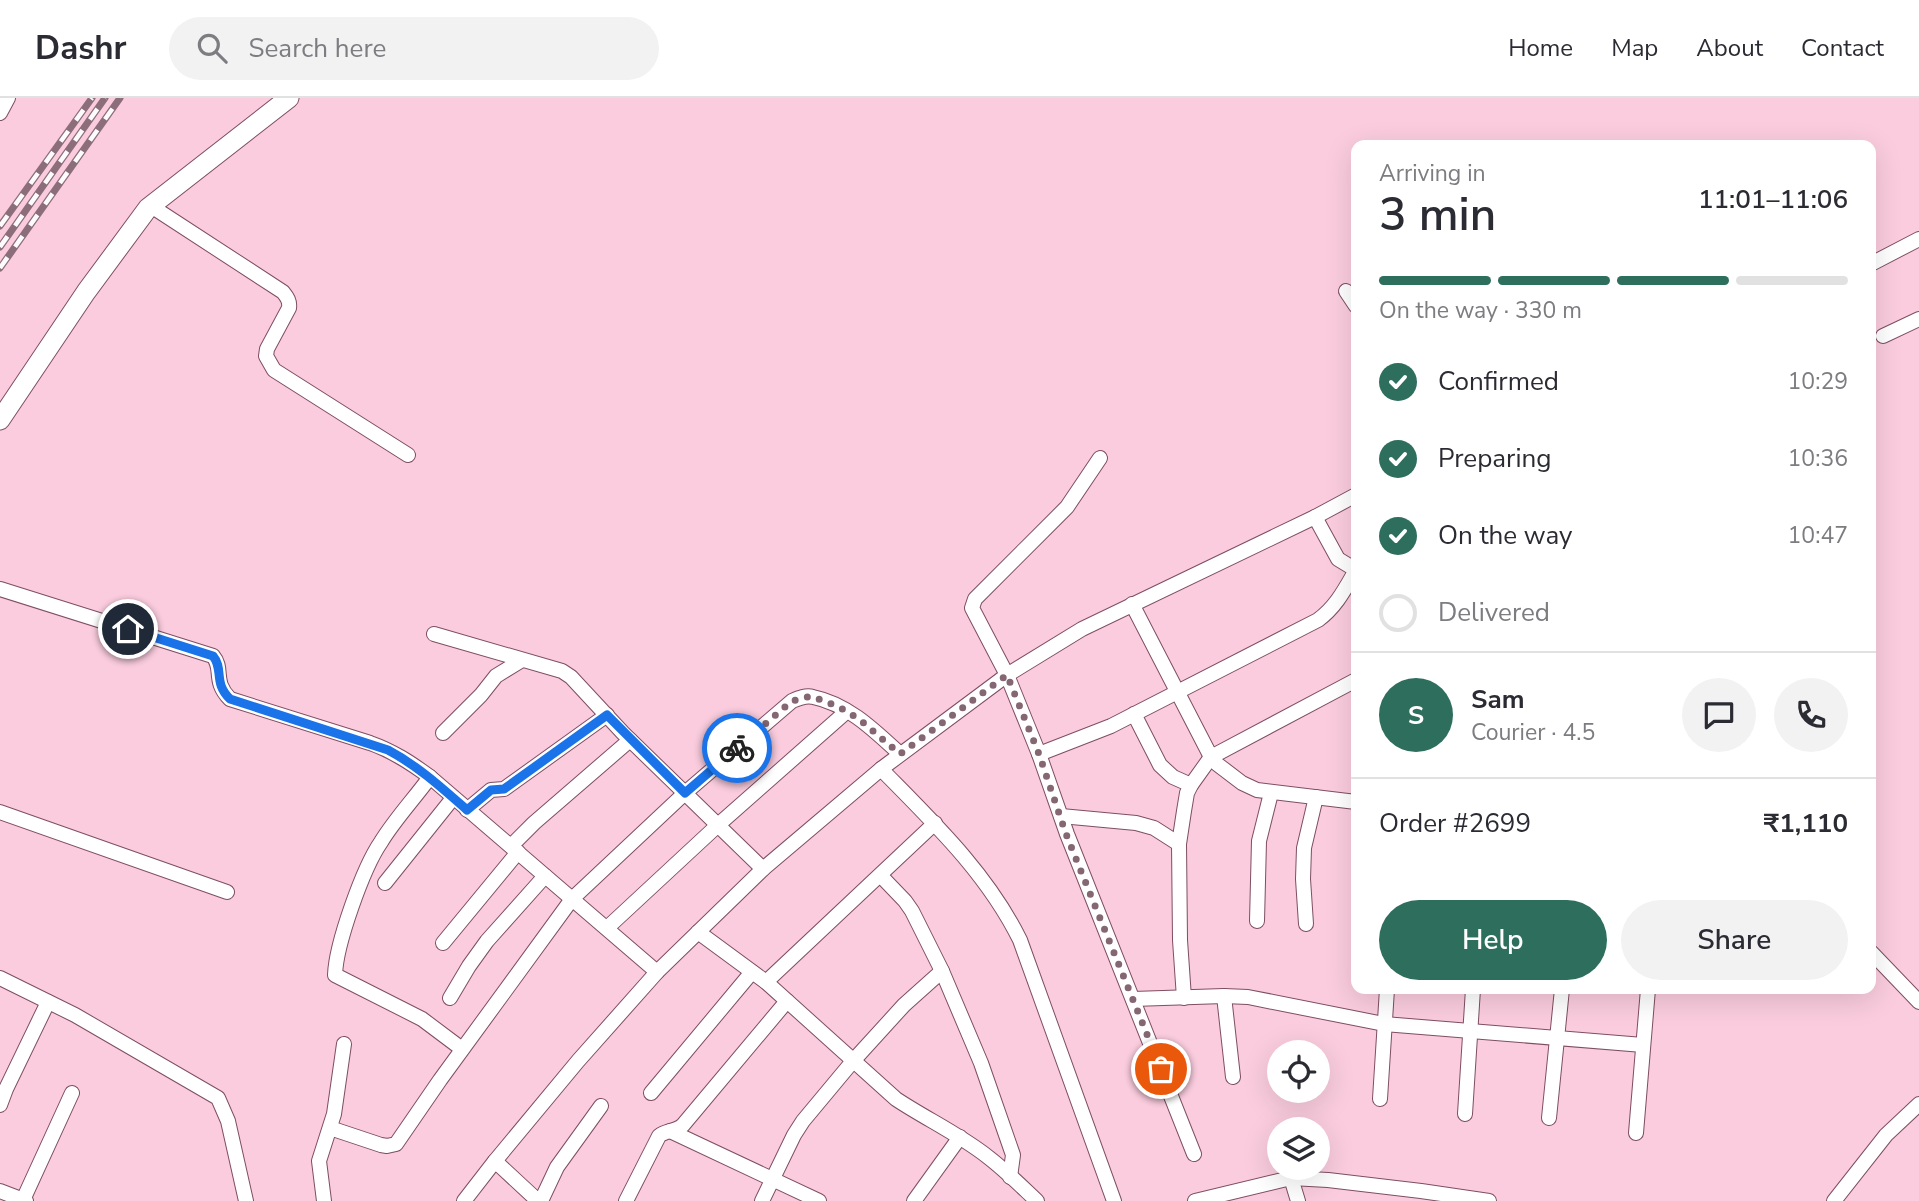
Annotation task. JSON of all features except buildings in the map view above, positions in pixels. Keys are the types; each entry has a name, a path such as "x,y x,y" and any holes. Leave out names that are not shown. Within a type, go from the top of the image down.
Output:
{"street":[{"path":"0,113 8,98"},
{"path":"0,420 86,292 151,206 289,98"},
{"path":"151,206 283,292 288,298 289,308 267,349 269,363 274,370 408,455"},
{"path":"1876,261 1919,239"},
{"path":"1346,291 1351,298"},
{"path":"1883,336 1919,318"},
{"path":"1100,458 1067,507 973,604 976,617 1007,675 1039,754 1060,816 1194,1154"},
{"path":"464,1201 578,1061 657,972 763,869 881,769 1007,675 1082,629 1351,498"},
{"path":"1315,517 1338,559 1351,567"},
{"path":"1039,754 1135,714 1318,620 1335,606 1351,579"},
{"path":"0,589 213,656 218,663 219,682 230,699 388,750 408,761 657,972"},
{"path":"1132,604 1217,764 1242,783 1257,790 1351,801"},
{"path":"434,634 562,671 571,677 630,740 763,869"},
{"path":"443,733 496,676 522,660"},
{"path":"1184,998 1180,940 1179,844 1187,793 1191,785 1211,757 1351,683"},
{"path":"330,1128 381,1145 396,1144 572,899 685,793 792,701 811,696 839,707 859,719 900,754"},
{"path":"607,928 718,824 846,712"},
{"path":"1135,714 1160,765 1166,772 1191,785"},
{"path":"467,810 491,790 504,789 607,715"},
{"path":"443,943 534,823 630,740"},
{"path":"881,769 935,823 989,886 1020,940 1114,1201"},
{"path":"430,777 381,842 368,867 346,926 335,975 422,1019 463,1049"},
{"path":"1257,921 1259,841 1272,793"},
{"path":"1306,924 1304,848 1316,797"},
{"path":"385,883 453,799"},
{"path":"0,812 227,892"},
{"path":"1060,816 1136,823 1154,828 1179,844"},
{"path":"766,982 935,823"},
{"path":"450,998 487,941 545,876"},
{"path":"881,876 912,911 942,971 981,1063 1013,1155 1010,1177"},
{"path":"698,932 766,982 896,1100 960,1137 988,1157 1037,1201"},
{"path":"1876,956 1919,1002"},
{"path":"762,1201 803,1121 904,1005 942,971"},
{"path":"651,1093 752,972"},
{"path":"0,978 75,1015 218,1098 228,1121 246,1201"},
{"path":"1380,1099 1387,994"},
{"path":"1465,1114 1473,994"},
{"path":"1549,1118 1561,994"},
{"path":"1636,1133 1648,994"},
{"path":"1133,999 1224,996 1248,998 1384,1024 1643,1045"},
{"path":"1224,996 1233,1077"},
{"path":"626,1201 659,1136 683,1125 787,1001"},
{"path":"0,1105 48,1002"},
{"path":"324,1201 319,1161 334,1114 344,1044"},
{"path":"0,1191 24,1200 72,1093"},
{"path":"1834,1201 1886,1135 1919,1104"},
{"path":"495,1161 539,1201 557,1167 601,1106"},
{"path":"670,1131 818,1201"},
{"path":"914,1201 960,1137"},
{"path":"1205,1200 1283,1180"},
{"path":"1292,1180 1298,1201"},
{"path":"1328,1180 1412,1195 1489,1201"}],"railway":[{"path":"0,226 92,98"},
{"path":"0,247 105,98"},
{"path":"0,268 120,98"}],"way so far":[{"path":"737,748 792,701 811,696 839,707 859,719 900,754 1007,675 1039,754 1066,834 1161,1069"}],"route":[{"path":"128,629 213,656 218,663 219,682 230,699 388,750 430,777 467,810 491,790 504,789 607,715 685,793 737,748"}]}
